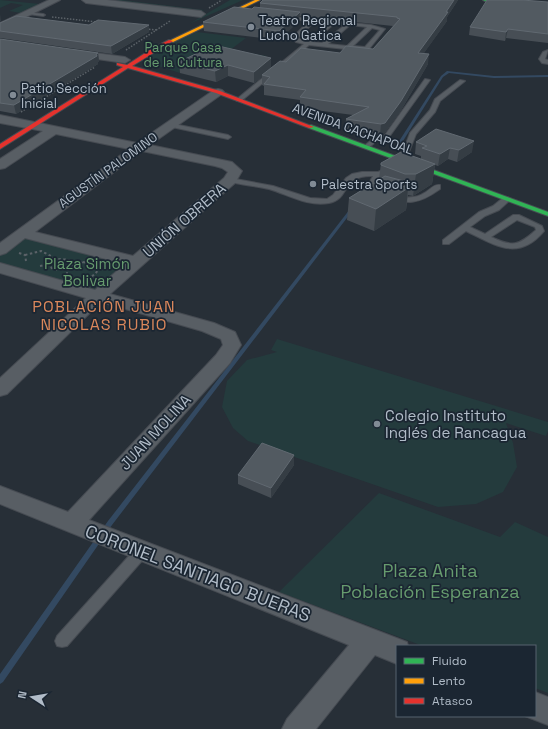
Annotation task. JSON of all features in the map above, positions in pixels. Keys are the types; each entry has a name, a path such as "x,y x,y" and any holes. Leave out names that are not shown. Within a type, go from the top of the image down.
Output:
{"main road":[{"path":"127,62 158,34 247,0"},
{"path":"0,147 30,124 127,62 238,13 258,0"},
{"path":"485,0 548,6"},
{"path":"158,34 186,24 204,12"},
{"name":"AVENIDA CACHAPOAL","path":"127,62 216,89 218,92 366,147 400,166 507,199 548,214"},
{"path":"0,138 30,124"}],"street":[{"path":"0,27 56,0"},
{"path":"86,0 204,12"},
{"path":"63,51 127,62"},
{"name":"AGUSTÍN PALOMINO","path":"3,250 22,233 139,147 218,92"},
{"path":"3,119 139,147 229,172"},
{"path":"0,165 55,129"},
{"name":"UNIÓN OBRERA","path":"0,389 136,262 229,172"},
{"path":"22,233 136,262"},
{"path":"0,268 97,297"},
{"name":"JUAN MOLINA","path":"71,524 223,359 232,345 229,336 208,327 97,297"},
{"name":"CORONEL SANTIAGO BUERAS","path":"0,495 396,651"},
{"path":"296,729 370,640"},
{"path":"536,706 548,711"}],"lane":[{"path":"28,13 43,15"},
{"path":"283,17 313,20 333,22 348,24 371,26 383,29 367,48 298,41 295,38 313,20"},
{"path":"239,100 333,22"},
{"path":"324,44 348,24"},
{"path":"349,47 371,26"},
{"path":"548,52 545,53 542,59 544,62 548,62"},
{"path":"366,147 374,140 387,136 427,80"},
{"path":"229,172 292,195 323,202 331,201 337,196 351,177 364,174 379,174 400,166 413,134 433,111 437,100 462,81"},
{"path":"169,125 228,137"},
{"path":"379,174 374,179 373,183 375,188 407,201 417,199 430,193 433,182"},
{"path":"486,237 506,213 507,199"},
{"path":"446,242 464,227 482,214 506,213 538,226 540,231 521,246 514,247 506,246 464,227"},
{"path":"62,641 142,551"}],"path":[{"path":"28,13 98,22"},
{"path":"142,28 158,34"},
{"path":"3,119 110,58 158,34"},
{"path":"3,250 25,255 41,251 54,257 53,261"},
{"path":"25,255 26,261 32,264"},
{"path":"39,266 50,264 59,259 68,260 70,263 69,267 67,270 67,276 79,280 94,276 98,270 96,265 88,262 78,263 69,267 56,270 51,268 50,264"}],"green space":[{"path":"0,0 40,4 21,13 9,11 23,5 11,3 0,8"},
{"path":"94,0 122,0 204,10 199,12"},
{"path":"230,0 243,0 189,24"},
{"name":"Parque Casa de la Cultura","path":"197,32 246,38 230,50 267,56 251,64 215,56 180,73 142,61 169,44"},
{"name":"Plaza Simón Bolivar","path":"26,237 127,263 93,293 0,265 0,256"},
{"path":"277,339 548,422 548,431 546,436 506,423 513,443 517,467 503,492 476,504 438,507 248,441 233,428 222,407 227,381 247,360 277,352 271,350"},
{"name":"Plaza Anita Población Esperanza","path":"379,493 500,537 515,522 548,537 548,693 536,688 536,645 420,645 279,592"}],"building":[{"path":"263,0 454,0 446,12 448,12 418,53 429,54 401,101 385,123 381,124 346,119 369,107 300,97 306,90 264,84 270,77 262,75 280,61 286,62 301,48 340,53 346,46 373,49 400,19 397,17 260,3"},
{"path":"487,0 548,2 548,34 508,29 506,32 470,27"},
{"path":"234,7 252,9 254,7 300,12 279,31 203,22"},
{"path":"16,16 89,25 98,20 149,25 111,46 0,31 0,23"},
{"path":"0,39 98,53 96,54 97,56 14,105 0,103"},
{"path":"214,45 271,58 254,72 228,65 215,71 179,62"},
{"path":"436,129 474,141 459,150 450,148 440,154 422,148 427,146 416,142"},
{"path":"401,152 435,164 416,174 405,174 381,165 381,163"},
{"path":"385,176 404,181 399,185 408,188 376,209 349,198"},
{"path":"262,443 294,455 271,488 238,475"}],"waterway":[{"path":"396,149 442,76 448,72 494,77 548,76"},
{"path":"0,680 110,523 351,210"}],"traffic: fast":[{"path":"485,0 548,6"},
{"path":"311,127 548,214"}],"traffic: slow":[{"path":"171,41 258,0"}],"traffic: jam":[{"path":"0,147 155,49 171,41"},
{"path":"119,64 218,92 311,127"}],"place":[{"name":"Teatro Regional Lucho Gatica","path":"251,27"},
{"name":"Patio Sección Inicial","path":"13,95"},
{"name":"Palestra Sports","path":"313,184"},
{"name":"Colegio Instituto Inglés de Rancagua","path":"377,424"}],"district":[{"name":"POBLACIÓN JUAN NICOLAS RUBIO","path":"104,315"}]}
